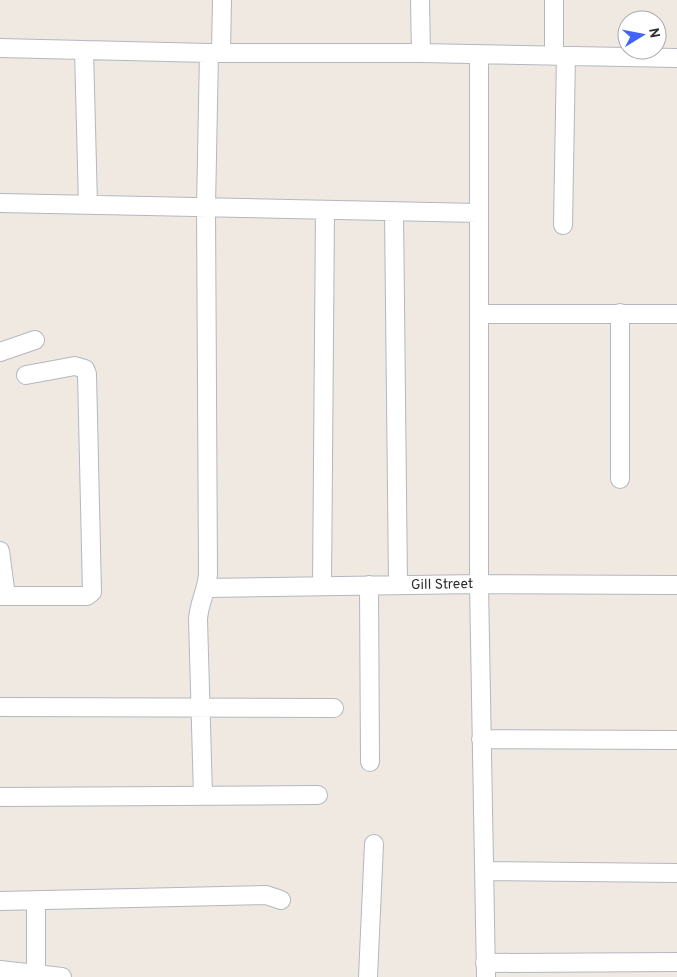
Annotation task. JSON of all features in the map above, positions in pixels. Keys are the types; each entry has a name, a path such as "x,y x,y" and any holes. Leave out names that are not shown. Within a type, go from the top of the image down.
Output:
{"street":[{"path":"203,796 198,619 200,605 206,588 208,564 206,207 215,53 222,0"},
{"path":"420,0 421,53"},
{"path":"554,0 560,56 563,225"},
{"path":"0,48 215,53 421,53 677,58"},
{"path":"84,50 88,205"},
{"path":"478,54 479,584 485,970 677,962"},
{"path":"0,203 479,213"},
{"path":"322,586 325,210"},
{"path":"394,211 398,585"},
{"path":"620,313 620,480"},
{"path":"479,314 677,314"},
{"path":"0,352 35,340"},
{"path":"0,551 3,596 87,596 92,592 87,374 85,369 75,366 26,375"},
{"name":"Gill Street","path":"206,588 479,584 677,585"},
{"path":"369,585 370,762"},
{"path":"0,707 334,708"},
{"path":"481,739 677,740"},
{"path":"0,797 318,794"},
{"path":"368,977 374,844"},
{"path":"484,871 677,873"},
{"path":"0,901 266,895 281,900"},
{"path":"36,900 36,974"},
{"path":"0,970 62,977"}]}
